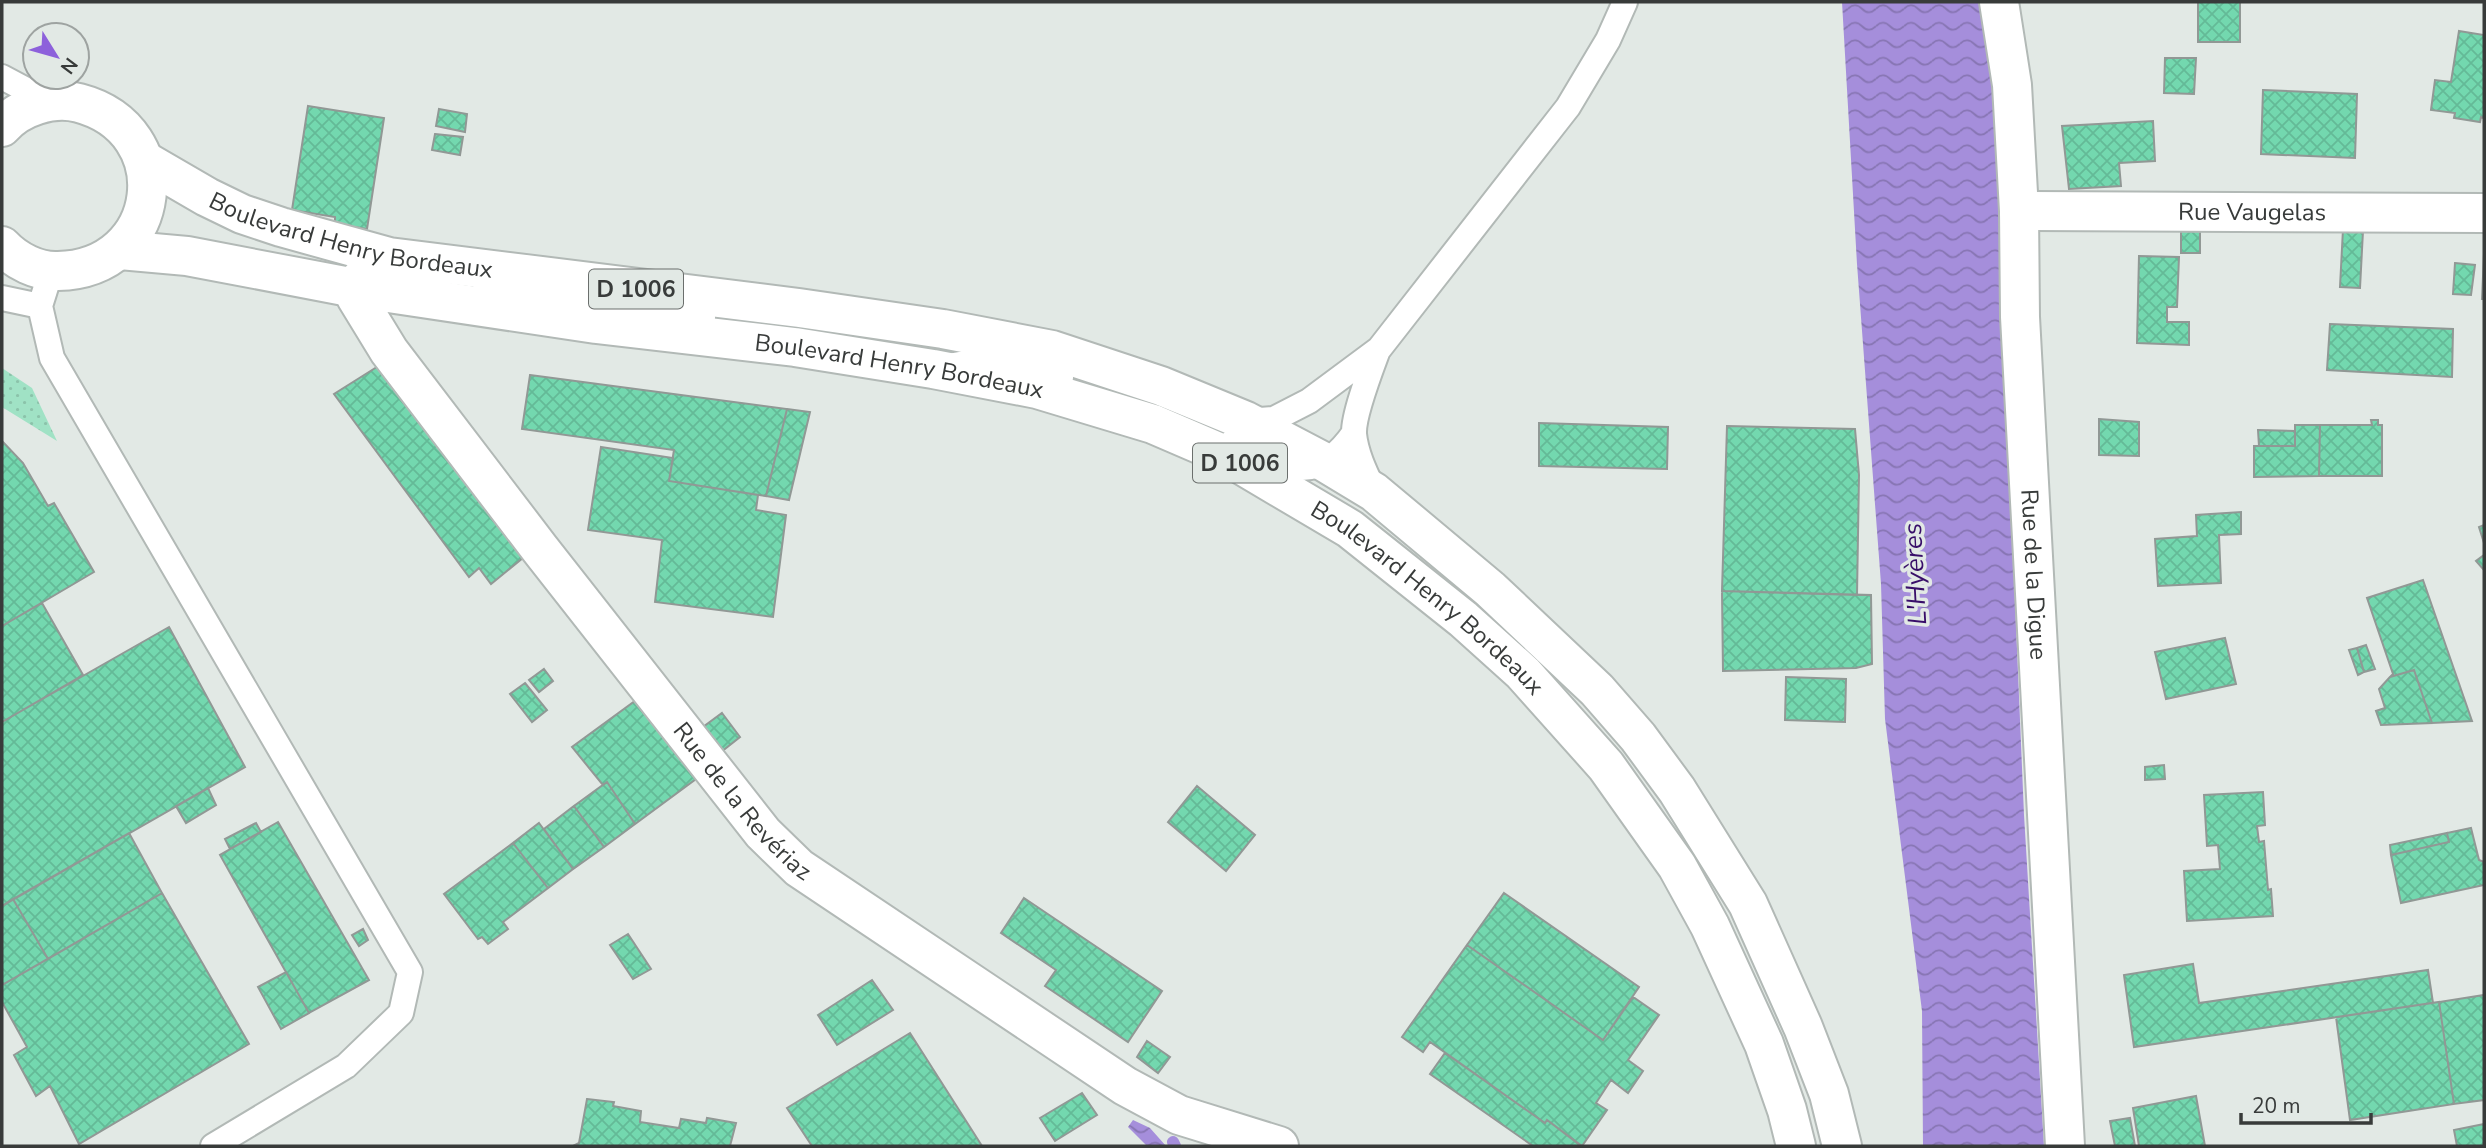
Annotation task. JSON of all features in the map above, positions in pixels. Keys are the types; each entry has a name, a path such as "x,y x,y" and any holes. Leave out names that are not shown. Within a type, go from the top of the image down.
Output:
{"main road":[{"name":"Rue de la Digue","path":"1999,2 2012,85 2020,211 2020,317 2065,1146"},
{"name":"Boulevard Henry Bordeaux","path":"2,246 28,265 46,288 76,271 99,264 120,250 135,232 145,209 149,185 145,161 134,139 118,120 97,107 74,101 20,111"},
{"name":"Boulevard Henry Bordeaux","path":"145,161 242,214 389,257 799,308 943,329 1052,350 1161,386 1246,421 1326,463 1374,492 1490,589 1597,690 1638,737 1677,790 1748,904 1777,966 1829,1094 1842,1146"},
{"name":"Rue Vaugelas","path":"2020,211 2484,213"},
{"name":"Boulevard Henry Bordeaux","path":"120,250 187,256 355,288 596,324 794,347 933,369 1037,389 1153,424 1225,456 1350,529 1463,619 1522,673 1606,766 1677,866 1710,926 1764,1044 1787,1110 1796,1146"},
{"name":"Boulevard Henry Bordeaux","path":"355,288 358,280 368,273 795,330 943,329"},
{"name":"Rue de la Revériaz","path":"355,288 359,304 389,351 540,549 747,812 799,868 1187,1131 1279,1146"}],"lane":[{"path":"1246,421 1274,419 1308,401 1378,349 1568,107 1608,40 1625,2"},
{"path":"2,77 20,111"},
{"path":"2,298 46,288 52,358 410,972 401,1013 346,1066 213,1146"},
{"path":"933,369 995,358 1156,405 1289,467 1312,467 1326,463 1342,451 1354,433 1364,388 1378,349"},
{"path":"1354,433 1363,467 1374,492"}],"green space":[{"path":"2,368 32,388 57,441 2,407"}],"water":[{"name":"L'Hyères","path":"1842,2 1983,2 1992,55 2024,815 2044,1146 1923,1146 1922,1011 1885,719 1881,584 1857,264"},
{"path":"1133,1120 1150,1128 1166,1146 1147,1146 1128,1127"}],"building":[{"path":"2198,2 2240,2 2240,42 2198,42"},
{"path":"2459,31 2484,35 2484,118 2481,117 2480,122 2454,118 2455,113 2431,110 2435,80 2451,82"},
{"path":"2165,58 2196,58 2194,94 2164,93"},
{"path":"2263,90 2357,94 2355,158 2261,154"},
{"path":"308,106 384,118 367,229 335,224 335,217 292,210"},
{"path":"439,109 467,114 465,132 436,126"},
{"path":"2153,121 2155,161 2119,163 2121,186 2069,189 2062,126"},
{"path":"435,134 463,137 460,155 432,150"},
{"path":"2343,229 2363,231 2360,288 2340,287"},
{"path":"2181,230 2200,230 2200,253 2181,253"},
{"path":"2484,254 2484,299 2482,299"},
{"path":"2139,256 2179,257 2177,307 2167,307 2167,322 2189,322 2189,345 2137,343"},
{"path":"2455,263 2475,265 2471,295 2453,294"},
{"path":"2330,324 2453,329 2452,377 2327,370"},
{"path":"380,365 524,557 491,584 479,568 469,577 334,394"},
{"path":"530,375 787,409 766,496 669,481 674,450 522,429"},
{"path":"787,409 810,412 789,500 766,496"},
{"path":"2099,419 2139,422 2139,456 2099,455"},
{"path":"2371,420 2378,420 2378,425 2382,425 2382,476 2319,476 2320,425 2372,425"},
{"path":"1539,423 1668,427 1667,469 1539,466"},
{"path":"2295,425 2320,425 2319,476 2254,477 2254,446 2295,446"},
{"path":"1727,426 1855,429 1859,475 1857,595 1722,591"},
{"path":"2258,430 2295,431 2295,446 2259,446"},
{"path":"2,441 23,463 48,506 54,503 94,572 2,626"},
{"path":"601,447 673,458 669,481 758,495 756,510 786,515 773,617 655,602 662,540 588,530"},
{"path":"2241,512 2241,534 2219,535 2221,583 2158,586 2155,539 2197,536 2196,515"},
{"path":"2484,525 2484,543 2479,527"},
{"path":"2484,555 2484,570 2476,561"},
{"path":"2423,580 2472,721 2432,723 2414,670 2390,677 2393,674 2367,598"},
{"path":"1722,591 1871,595 1872,664 1856,668 1723,671"},
{"path":"42,603 83,675 2,722 2,626"},
{"path":"169,627 245,767 2,906 2,722"},
{"path":"2225,638 2236,684 2166,699 2155,652"},
{"path":"2366,645 2375,669 2364,672 2357,648"},
{"path":"2357,648 2364,672 2358,675 2349,650"},
{"path":"544,669 553,681 539,692 529,680"},
{"path":"2414,670 2432,723 2381,725 2376,711 2385,708 2379,689 2390,677"},
{"path":"1786,677 1846,679 1845,722 1785,720"},
{"path":"525,683 547,710 532,722 510,694"},
{"path":"635,701 696,779 635,824 607,782 603,785 572,747"},
{"path":"722,713 740,737 721,752 703,727"},
{"path":"2164,765 2165,779 2145,780 2145,767"},
{"path":"607,782 635,824 604,847 574,806"},
{"path":"1197,786 1255,835 1226,871 1168,822"},
{"path":"208,788 216,805 186,823 176,806"},
{"path":"2263,792 2265,825 2257,826 2259,842 2264,841 2273,916 2187,921 2184,871 2220,869 2218,845 2207,846 2204,795"},
{"path":"574,806 604,847 573,869 544,829"},
{"path":"278,822 369,980 309,1013 220,855"},
{"path":"256,823 261,832 230,849 225,839"},
{"path":"539,823 573,869 548,888 513,843"},
{"path":"2471,828 2479,860 2484,862 2484,885 2401,903 2391,855 2449,842 2447,833"},
{"path":"129,833 162,893 48,959 13,899"},
{"path":"2447,833 2449,842 2391,855 2390,845"},
{"path":"513,843 548,888 503,922 508,929 488,944 482,937 478,939 444,894"},
{"path":"162,893 249,1044 79,1144 50,1086 36,1096 14,1055 27,1047 2,1002 2,985"},
{"path":"1504,893 1639,987 1603,1040 1467,945"},
{"path":"1024,898 1162,991 1128,1042 1045,986 1056,970 1001,933"},
{"path":"13,899 48,959 2,985 2,906"},
{"path":"363,929 368,940 359,946 352,935"},
{"path":"628,934 651,969 633,979 610,945"},
{"path":"1467,945 1603,1040 1633,997 1659,1015 1628,1060 1643,1071 1628,1093 1611,1080 1596,1103 1607,1110 1582,1146 1430,1042 1423,1052 1402,1037"},
{"path":"2193,964 2199,1003 2428,970 2433,1003 2134,1047 2124,975"},
{"path":"286,972 309,1013 281,1029 258,987"},
{"path":"872,980 893,1010 837,1045 818,1015"},
{"path":"2484,995 2484,1100 2454,1104 2439,1002"},
{"path":"2439,1002 2454,1104 2350,1120 2336,1017"},
{"path":"910,1033 982,1146 812,1146 787,1108"},
{"path":"1147,1041 1170,1057 1158,1073 1137,1057"},
{"path":"1445,1053 1545,1123 1547,1120 1581,1146 1533,1146 1430,1074"},
{"path":"1082,1093 1097,1115 1055,1141 1040,1118"},
{"path":"2196,1096 2205,1146 2139,1146 2133,1108"},
{"path":"587,1099 614,1102 613,1106 641,1111 640,1122 679,1128 681,1119 706,1123 707,1118 736,1123 730,1146 573,1146 579,1143"},
{"path":"2130,1118 2135,1146 2115,1146 2110,1121"},
{"path":"2484,1124 2484,1146 2457,1146 2454,1130"}],"waterway":[{"path":"1173,1142 1175,1146"}]}
